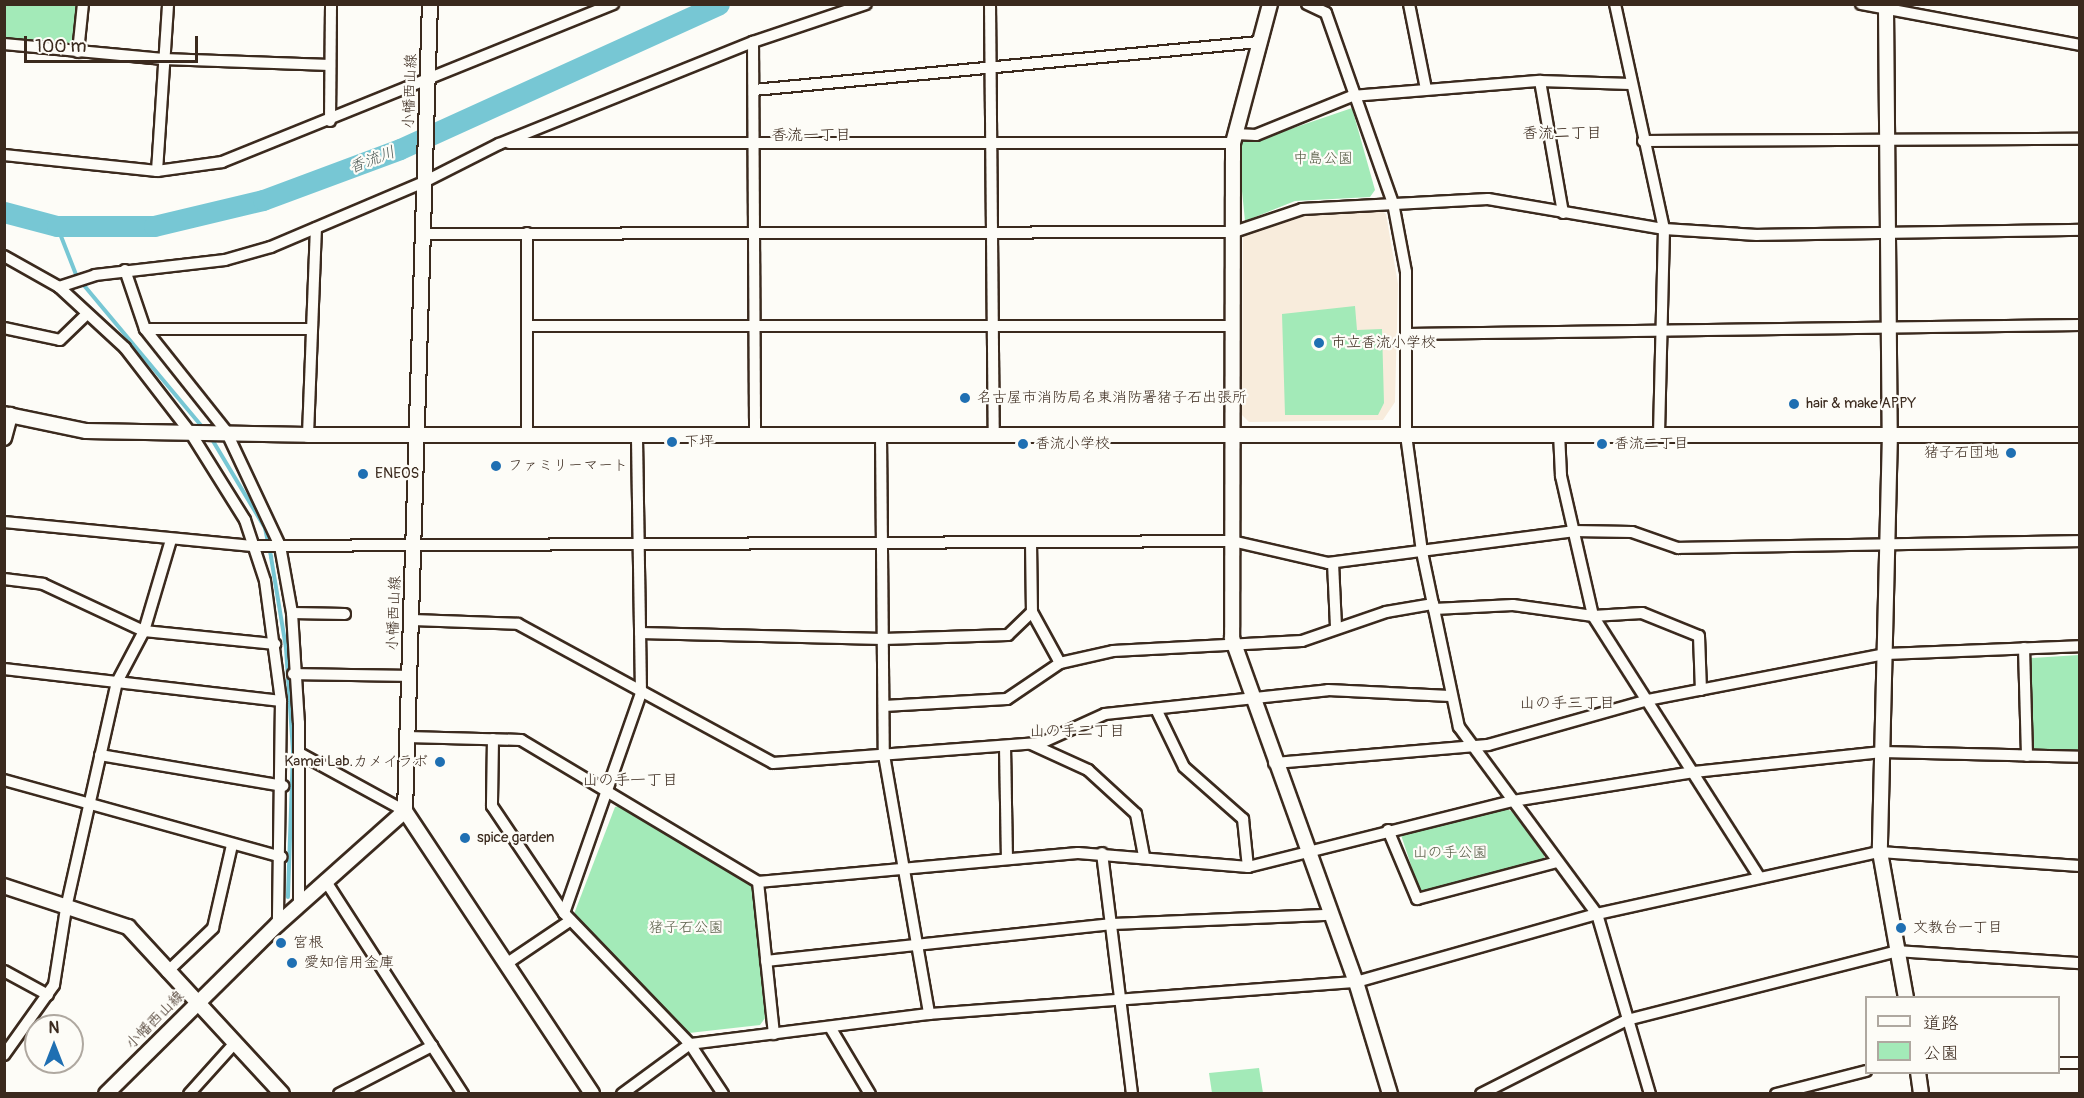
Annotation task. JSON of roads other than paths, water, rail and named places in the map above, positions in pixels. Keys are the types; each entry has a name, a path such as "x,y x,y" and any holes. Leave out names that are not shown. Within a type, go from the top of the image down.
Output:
{"street":[{"path":"78,52 83,4"},
{"path":"157,171 168,4"},
{"path":"330,121 331,4"},
{"name":"小幡西山線","path":"106,1094 278,924 405,811 430,4"},
{"path":"4,155 157,171 222,162 330,121 613,4"},
{"path":"59,287 95,275 125,270 225,260 316,228 500,144 753,42 866,4"},
{"path":"990,4 989,232 994,325 994,434"},
{"path":"1270,4 1234,139 1235,435 1232,541 1235,646 1274,763 1356,982 1390,1094"},
{"path":"1307,4 1326,14 1352,96 1393,203 1406,272 1406,435 1422,552 1450,696 1459,727 1597,914 1650,1094"},
{"path":"1409,4 1426,89"},
{"path":"1615,4 1630,84 1664,228 1657,333 1659,433"},
{"path":"1861,4 2079,45"},
{"path":"1886,8 1890,433 1880,852 1906,996"},
{"path":"753,42 755,435"},
{"path":"754,90 1259,42"},
{"path":"4,44 163,59 330,65"},
{"path":"500,144 989,143 1234,139 1256,135 1352,96 1540,81 1630,84"},
{"path":"1540,81 1563,213"},
{"path":"1643,141 2079,139"},
{"path":"423,234 1234,232 1302,209 1488,199 1664,228 1757,235 2079,230"},
{"path":"308,435 316,228"},
{"path":"527,233 529,326 527,433"},
{"path":"4,256 59,287 84,315 125,348 190,432 255,546 275,644 281,701 283,786 278,924"},
{"path":"125,270 145,329 226,430 280,546 292,613 293,674 299,753 299,907"},
{"path":"4,328 60,340 84,315"},
{"path":"1407,334 1657,333 2079,325"},
{"path":"529,326 1234,326"},
{"path":"145,329 312,329"},
{"path":"4,438 7,415 86,430 190,432 226,430 308,435 1890,433 2079,435"},
{"path":"1559,433 1573,531 1593,616 1758,875"},
{"path":"506,964 568,916 607,790 641,693 637,435"},
{"path":"881,435 884,755 929,1014"},
{"path":"4,522 171,540 255,546 413,543 1232,541 1333,563 1573,531 1632,532 1678,548 2079,541"},
{"path":"4,1055 54,985 66,908 117,682 144,630 171,540"},
{"path":"1031,542 1032,612 1060,663"},
{"path":"1333,563 1336,627"},
{"path":"4,579 43,584 144,630 275,644"},
{"path":"884,706 1007,699 1060,663 1113,651 1302,641 1336,627 1434,606 1513,605 1593,616 1642,613 1699,636 1701,690"},
{"path":"640,633 883,639 1008,635 1032,612"},
{"path":"292,613 345,614"},
{"path":"411,620 518,624 773,763 1030,744 1105,714 1253,701 1328,690 1450,696"},
{"path":"1274,763 1474,747 1648,700 1885,654 2079,646"},
{"path":"2024,648 2027,756"},
{"path":"4,669 281,701"},
{"path":"293,674 409,676"},
{"path":"1156,709 1184,767 1243,819 1248,867"},
{"path":"407,737 521,740 758,882 1007,857 1102,853 1248,867 1307,850 1513,801 1694,772 1882,752 2079,757"},
{"path":"493,739 492,806 568,916 690,1044 723,1094"},
{"path":"1030,744 1088,770 1136,814 1144,856"},
{"path":"1005,746 1007,857"},
{"path":"299,753 405,811 592,1094"},
{"path":"100,755 283,786"},
{"path":"4,780 88,807 282,857"},
{"path":"1388,830 1417,899 1557,862"},
{"path":"167,972 213,928 232,845"},
{"path":"622,1094 690,1044 929,1014 1356,982 1597,914 1758,875 1880,852 2079,866"},
{"path":"1102,853 1123,999 1132,1094"},
{"path":"325,880 463,1094"},
{"path":"758,882 774,1034"},
{"path":"4,886 128,927 195,1004 282,1094"},
{"path":"766,961 1112,924 1331,915"},
{"path":"1481,1094 1627,1020 1897,951 2079,963"},
{"path":"4,971 48,995"},
{"path":"830,1027 870,1094"},
{"path":"189,1094 234,1044"},
{"path":"339,1094 432,1046"},
{"path":"2060,1063 2079,1063"},
{"path":"1776,1094 1865,1071"},
{"path":"1918,1074 1921,1094"}],"waterway":[{"name":"香流川","path":"4,212 57,226 154,226 263,200 400,149 719,4"},
{"path":"57,226 77,277 205,430"},
{"path":"210,436 265,528 271,557 286,648 293,752 288,897"}],"place":[{"name":"市立香流小学校","path":"1319,343"},
{"name":"名古屋市消防局名東消防署猪子石出張所","path":"965,398"},
{"name":"hair & make APPY","path":"1794,404"},
{"name":"下坪","path":"672,442"},
{"name":"香流小学校","path":"1023,444"},
{"name":"香流二丁目","path":"1602,444"},
{"name":"猪子石団地","path":"2011,453"},
{"name":"ファミリーマート","path":"496,466"},
{"name":"ENEOS","path":"363,474"},
{"name":"Kamei Lab.カメイラボ","path":"440,762"},
{"name":"spice garden","path":"465,838"},
{"name":"文教台一丁目","path":"1901,928"},
{"name":"宮根","path":"281,943"},
{"name":"愛知信用金庫","path":"292,963"}],"district":[{"name":"香流二丁目","path":"1562,133"},
{"name":"香流一丁目","path":"811,135"},
{"name":"山の手三丁目","path":"1567,703"},
{"name":"山の手二丁目","path":"1077,731"},
{"name":"山の手一丁目","path":"630,780"}],"park label":[{"name":"中島公園","path":"1323,159"},
{"name":"山の手公園","path":"1450,853"},
{"name":"猪子石公園","path":"686,928"}]}
